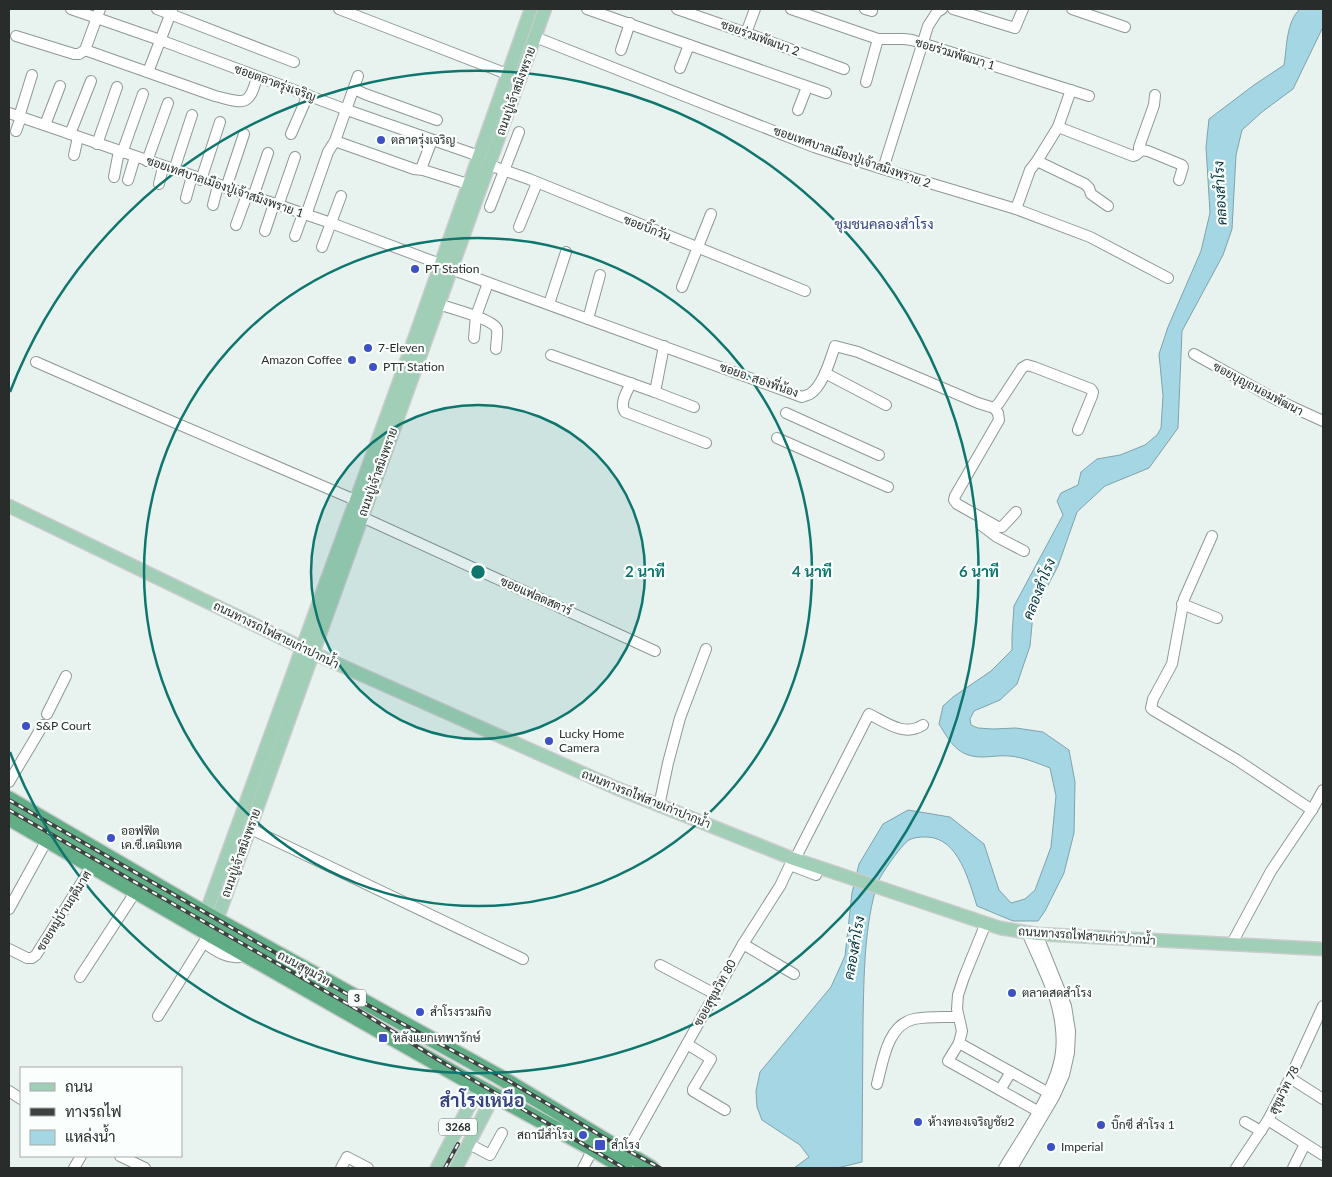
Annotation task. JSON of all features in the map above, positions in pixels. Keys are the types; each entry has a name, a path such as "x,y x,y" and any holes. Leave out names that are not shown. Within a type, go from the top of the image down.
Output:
{"highway":[{"name":"ถนนสุขุมวิท","path":"9,799 211,917 498,1076 591,1131 630,1158 651,1168"},
{"name":"ถนนสุขุมวิท","path":"9,818 206,935 243,953 479,1087 593,1149 630,1158"},
{"path":"479,1087 498,1076"},
{"path":"494,1095 498,1076"},
{"path":"547,1124 555,1110"},
{"path":"593,1149 597,1160 611,1168"},
{"path":"630,1158 664,1168"}],"main road":[{"name":"ถนนปู่เจ้าสมิงพราย","path":"211,917 250,828 355,500 392,417 438,304 468,184 531,9"},
{"name":"ถนนปู่เจ้าสมิงพราย","path":"206,935 307,650 362,517 392,417 446,267 490,165 545,9"},
{"name":"ถนนทางรถไฟสายเก่าปากน้ำ","path":"9,506 307,650 616,788 771,850 792,862 882,887 1000,928 1032,933 1323,949"},
{"name":"3268","path":"437,1168 479,1087"},
{"name":"3268","path":"456,1168 494,1095"}],"street":[{"name":"ซอยตลาดรุ่งเจริญ","path":"71,9 99,13 160,40 257,77 479,156"},
{"path":"157,9 172,11 294,62"},
{"path":"338,9 520,79"},
{"path":"587,9 826,93"},
{"name":"ซอยร่วมพัฒนา 2","path":"679,9 844,69"},
{"path":"746,33 756,9"},
{"name":"ซอยร่วมพัฒนา 1","path":"791,9 878,39 912,40 1089,96"},
{"path":"884,170 928,26 937,12 942,9"},
{"path":"953,9 1015,28 1024,9"},
{"path":"1072,9 1125,27"},
{"path":"148,72 172,11"},
{"path":"16,36 79,54 85,50 99,13"},
{"path":"621,50 630,23"},
{"name":"ซอยเทศบาลเมืองปู่เจ้าสมิงพราย 2","path":"535,38 814,147 1016,209 1090,237 1168,278"},
{"path":"866,82 878,39"},
{"path":"680,68 689,45"},
{"path":"85,50 237,102 246,100 250,96 257,77"},
{"path":"16,131 32,75"},
{"path":"295,236 328,152 335,141 358,76"},
{"path":"74,155 74,136 91,81"},
{"path":"46,125 60,86"},
{"path":"97,144 117,87"},
{"path":"798,110 807,87"},
{"path":"354,89 437,120"},
{"path":"1016,209 1030,170 1058,126 1071,90"},
{"path":"114,177 120,152 143,94"},
{"path":"291,134 308,95"},
{"path":"1139,152 1139,147 1154,105 1155,95"},
{"path":"148,161 168,103"},
{"name":"ซอยเทศบาลเมืองปู่เจ้าสมิงพราย 1","path":"9,113 331,223 446,267"},
{"path":"159,184 169,168 192,115"},
{"path":"186,198 220,122"},
{"path":"1058,126 1132,156 1136,156 1142,150 1148,151 1182,165 1180,180"},
{"path":"490,207 519,132"},
{"path":"212,205 222,187 244,134"},
{"path":"421,169 432,140"},
{"path":"335,141 414,169 421,169 468,184"},
{"path":"236,225 268,153"},
{"path":"128,180 135,157"},
{"path":"265,231 295,157"},
{"path":"1037,161 1086,184 1091,194 1108,206"},
{"name":"ซอยบิ๊กวัน","path":"490,165 804,291"},
{"path":"519,228 537,183"},
{"path":"322,248 340,196"},
{"path":"682,287 711,214"},
{"path":"549,304 566,252"},
{"name":"ซอยอ. สองพี่น้อง","path":"446,267 802,397 816,388 825,373 835,346 858,352 994,408"},
{"path":"588,318 600,275"},
{"path":"474,338 476,316 488,283"},
{"path":"438,304 476,316 496,326 496,349"},
{"path":"655,392 664,346"},
{"name":"ซอยบุญถนอมพัฒนา","path":"1194,354 1275,399 1323,421"},
{"path":"551,355 694,407"},
{"path":"36,362 355,500"},
{"path":"1024,551 964,515 954,500 999,420 998,413 994,408 1022,368 1027,365 1091,389 1093,392 1092,396 1078,430"},
{"path":"825,373 886,405"},
{"path":"630,383 622,404 624,412 706,443"},
{"path":"786,413 879,455"},
{"path":"777,438 888,487"},
{"path":"957,504 998,527 1002,527 1016,512"},
{"name":"ซอยแฟลตสตาร์","path":"362,517 656,651"},
{"path":"1212,536 1182,604 1172,664 1153,699 1151,708 1237,760 1312,810"},
{"path":"1182,604 1217,618"},
{"path":"659,806 680,718 706,649"},
{"path":"47,714 66,676"},
{"name":"ซอยสุขุมวิท 80","path":"630,1158 687,1044 743,944 780,886 869,714 903,730 917,729 923,725"},
{"path":"9,782 43,725"},
{"path":"1231,945 1271,871 1312,810 1323,790"},
{"path":"250,828 523,959"},
{"path":"9,909 47,840"},
{"path":"792,862 816,875"},
{"name":"ซอยหมู่บ้านฤดีมาศ","path":"9,949 26,958 32,958 36,955 92,866"},
{"path":"80,977 136,892"},
{"path":"986,923 958,995 957,1009 962,1031 959,1043 948,1061 1041,1112"},
{"path":"1012,1168 1041,1112 1065,1052 1070,1031 1066,1006 1057,994 1032,933"},
{"path":"158,1016 206,935"},
{"path":"743,944 794,974"},
{"path":"660,965 715,994"},
{"name":"สุขุมวิท 78","path":"1236,1168 1268,1120 1290,1078 1323,1006"},
{"path":"877,1084 885,1053 891,1039 900,1026 914,1019 958,1017"},
{"path":"959,1043 1048,1092"},
{"path":"687,1044 711,1059 693,1091 725,1110"},
{"path":"1004,1168 1041,1112 1054,1097 1064,1075 1065,1052"},
{"path":"1000,1090 1011,1072"},
{"path":"1290,1078 1323,1099"},
{"path":"9,1091 20,1098"},
{"path":"1268,1120 1323,1155"},
{"path":"1245,1122 1261,1131"},
{"path":"469,1144 490,1155 502,1133"},
{"path":"1293,1168 1305,1144"},
{"path":"583,1168 593,1149"},
{"path":"122,1157 145,1168"},
{"path":"341,1168 347,1157 368,1168"}],"water":[{"name":"คลองสำโรง","path":"1300,9 1323,9 1323,27 1293,89 1242,130 1236,155 1232,229 1223,255 1182,331 1178,428 1149,468 1105,486 1077,512 1058,566 1033,614 1030,646 1017,684 1000,700 974,711 970,719 971,725 978,728 1016,728 1043,732 1069,750 1075,782 1074,833 1064,873 1038,921 1013,921 977,906 961,863 955,853 938,839 927,837 914,838 902,847 887,866 878,882 873,898 867,933 863,1004 862,1162 837,1168 794,1168 809,1157 800,1145 762,1120 757,1107 756,1091 760,1072 831,987 845,956 852,893 859,864 883,824 908,810 950,817 984,844 999,890 1011,903 1025,899 1035,890 1051,847 1056,796 1050,768 1030,760 1006,756 974,756 961,751 951,742 939,724 943,706 991,671 1012,650 1014,606 1063,515 1057,501 1061,493 1078,485 1081,472 1097,459 1120,455 1145,445 1157,435 1161,428 1163,396 1159,354 1168,327 1201,251 1210,213 1206,147 1209,119 1284,65 1292,21"}],"railway":[{"path":"9,800 349,995 509,1081 660,1168"},
{"path":"9,810 360,1011 437,1059 624,1168"},
{"path":"445,1168 458,1144"}],"place":[{"name":"ตลาดรุ่งเจริญ","path":"381,140"},
{"name":"PT Station","path":"415,269"},
{"name":"7-Eleven","path":"368,348"},
{"name":"Amazon Coffee","path":"352,360"},
{"name":"PTT Station","path":"373,367"},
{"name":"S&P Court","path":"26,726"},
{"name":"Lucky Home Camera","path":"549,741"},
{"name":"ออฟฟิต เค.ซี.เคมิเทค","path":"111,838"},
{"name":"ตลาดสดสำโรง","path":"1012,993"},
{"name":"สำโรงรวมกิจ","path":"420,1012"},
{"name":"หลังแยกเทพารักษ์","path":"383,1038"},
{"name":"ห้างทองเจริญชัย2","path":"918,1122"},
{"name":"บิ๊กซี สำโรง 1","path":"1101,1125"},
{"name":"สถานีสำโรง","path":"583,1135"},
{"name":"สำโรง","path":"600,1145"},
{"name":"Imperial","path":"1051,1147"}],"district":[{"name":"ชุมชนคลองสำโรง","path":"884,224"},
{"name":"สำโรงเหนือ","path":"482,1101"}]}
